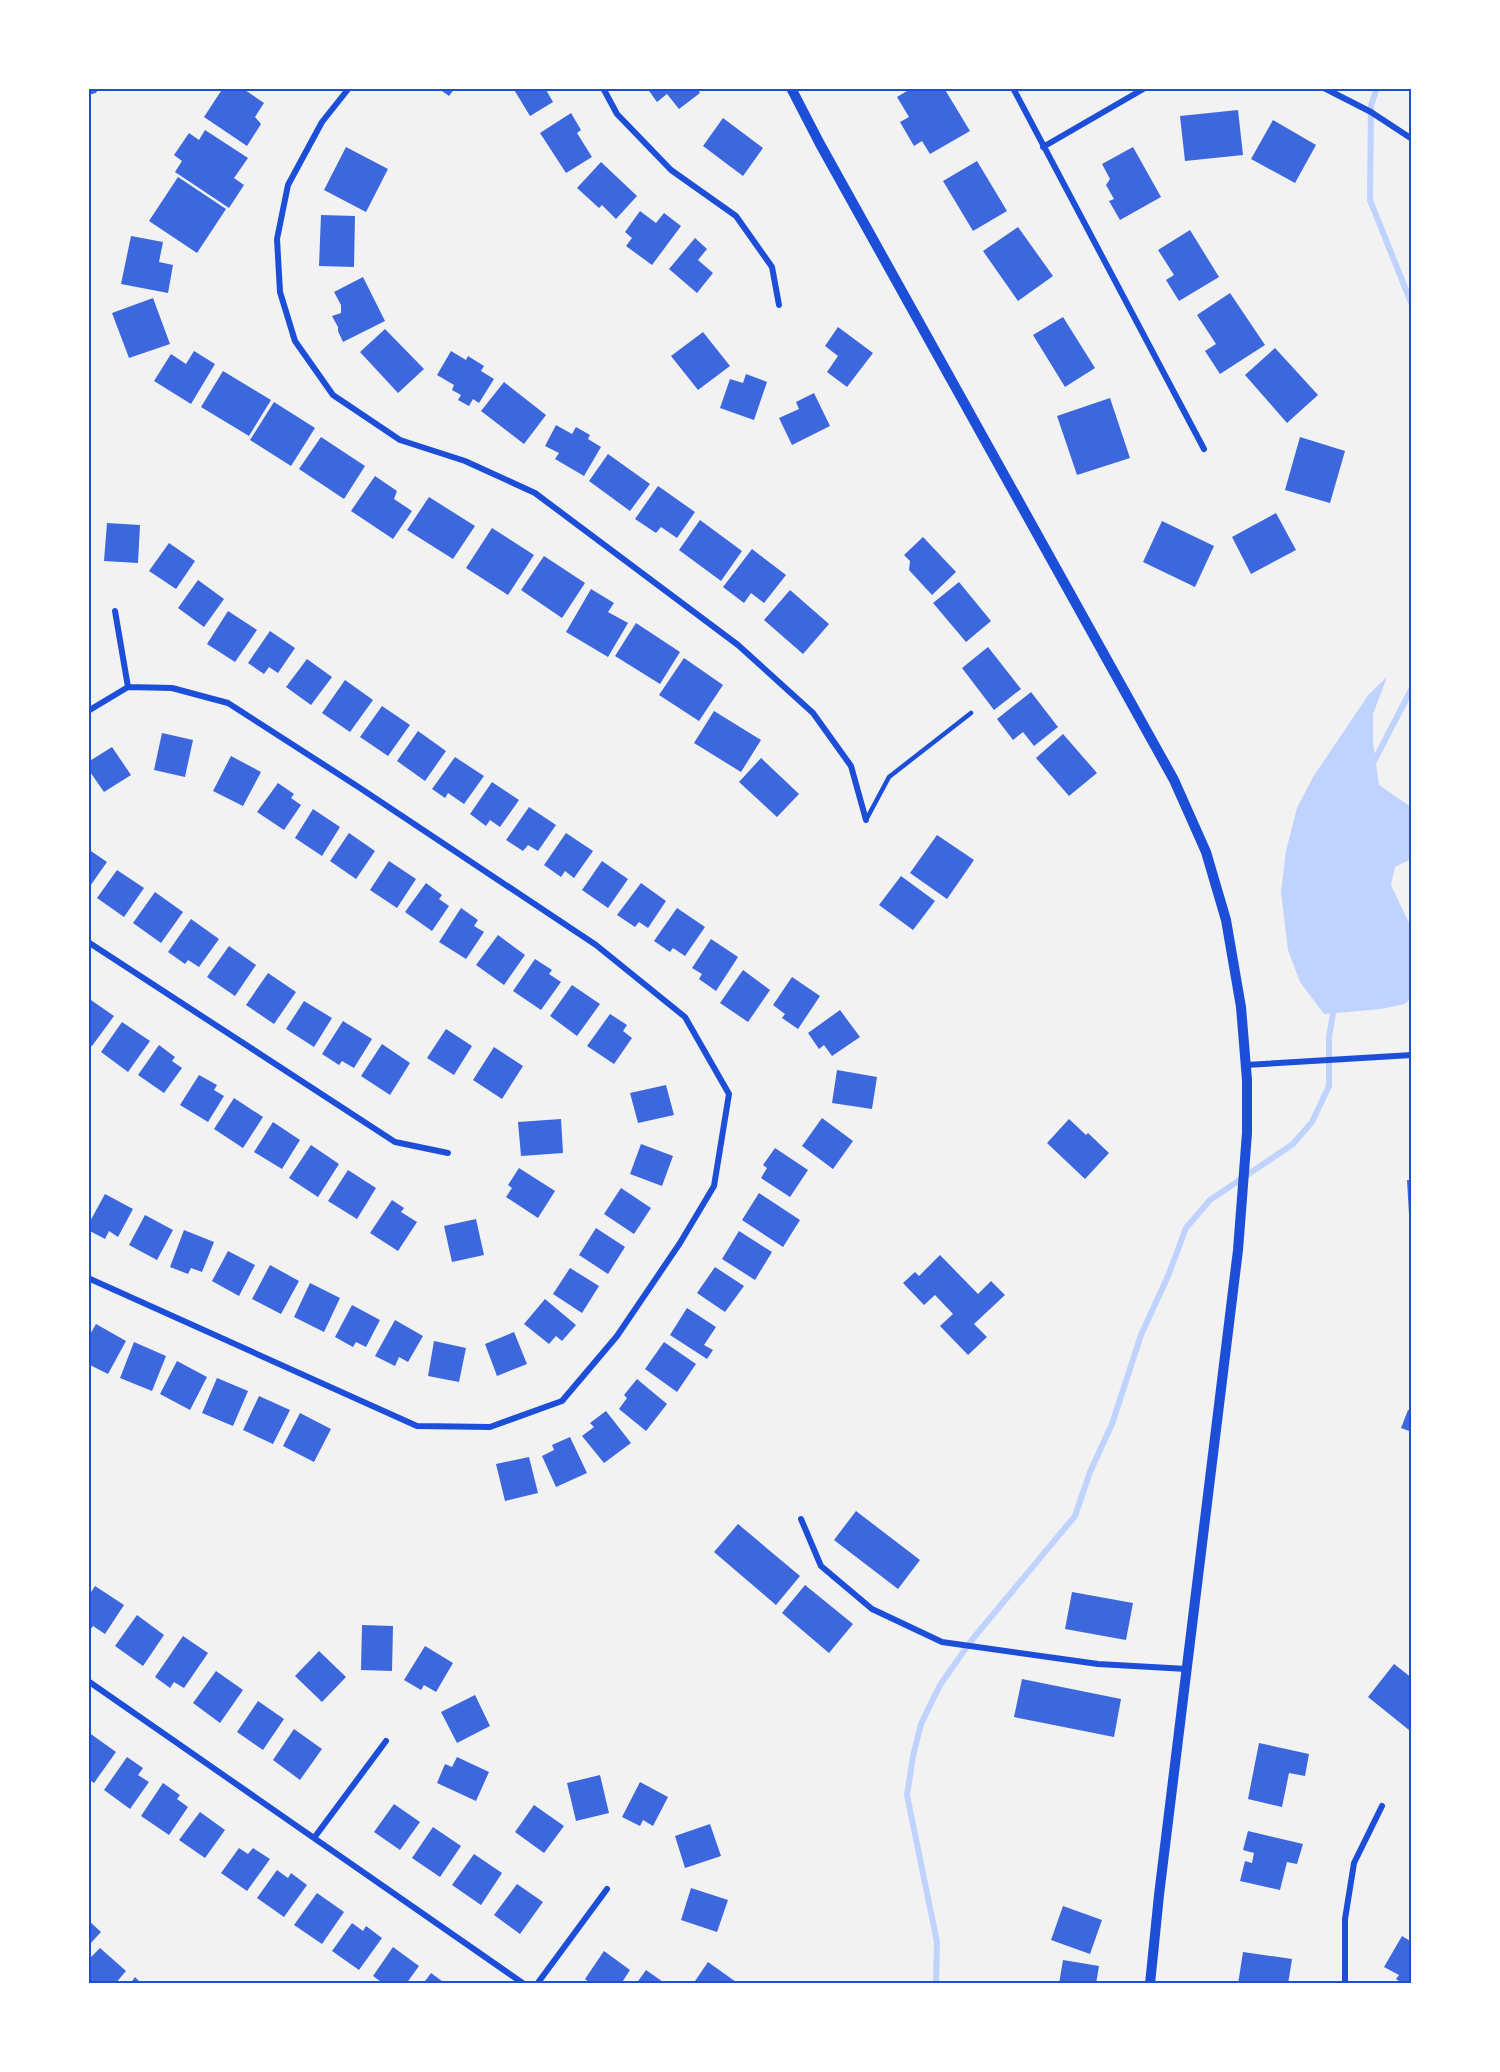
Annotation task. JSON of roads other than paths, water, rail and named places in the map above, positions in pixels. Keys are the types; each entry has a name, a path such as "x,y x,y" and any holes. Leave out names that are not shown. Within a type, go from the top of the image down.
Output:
{"street":[{"path":"349,88 322,122 288,185 277,239 280,292 295,341 320,377 333,395 400,440 465,461 535,493 738,645 813,713 851,766 866,820"},
{"path":"603,88 617,114 671,170 736,216 772,267 779,305"},
{"path":"791,88 1174,780 1206,852 1226,920 1241,1007 1246,1065 1247,1133 1238,1250 1150,1983"},
{"path":"1013,88 1204,449"},
{"path":"1043,147 1145,88"},
{"path":"1324,88 1371,112 1412,139"},
{"path":"115,611 128,687"},
{"path":"88,711 128,687 172,688 228,704 360,788 596,945 685,1017 729,1094 714,1186 680,1243 617,1336 562,1401 490,1427 417,1426 88,1278"},
{"path":"88,942 395,1142 448,1153"},
{"path":"1246,1065 1412,1055"},
{"path":"801,1518 821,1566 872,1609 942,1642 1098,1664 1186,1669"},
{"path":"88,1681 524,1983"},
{"path":"314,1838 386,1741"},
{"path":"1345,1983 1345,1919 1354,1863 1382,1806"},
{"path":"537,1983 607,1889"}],"lane":[{"path":"866,820 889,777 971,713"}],"water":[{"path":"1387,677 1373,714 1373,743 1379,785 1411,807 1411,859 1395,867 1391,885 1411,927 1411,998 1405,1004 1381,1009 1324,1014 1300,982 1288,950 1281,892 1286,851 1297,808 1313,777 1369,694"}],"waterway":[{"path":"1377,88 1371,105 1370,200 1412,305"},
{"path":"1372,765 1412,688"},
{"path":"936,1984 937,1942 907,1795 921,1724 940,1685 971,1641 1075,1516 1090,1472 1112,1424 1141,1335 1168,1276 1186,1228 1210,1200 1293,1144 1312,1122 1329,1086 1329,1037 1334,1007"}]}
